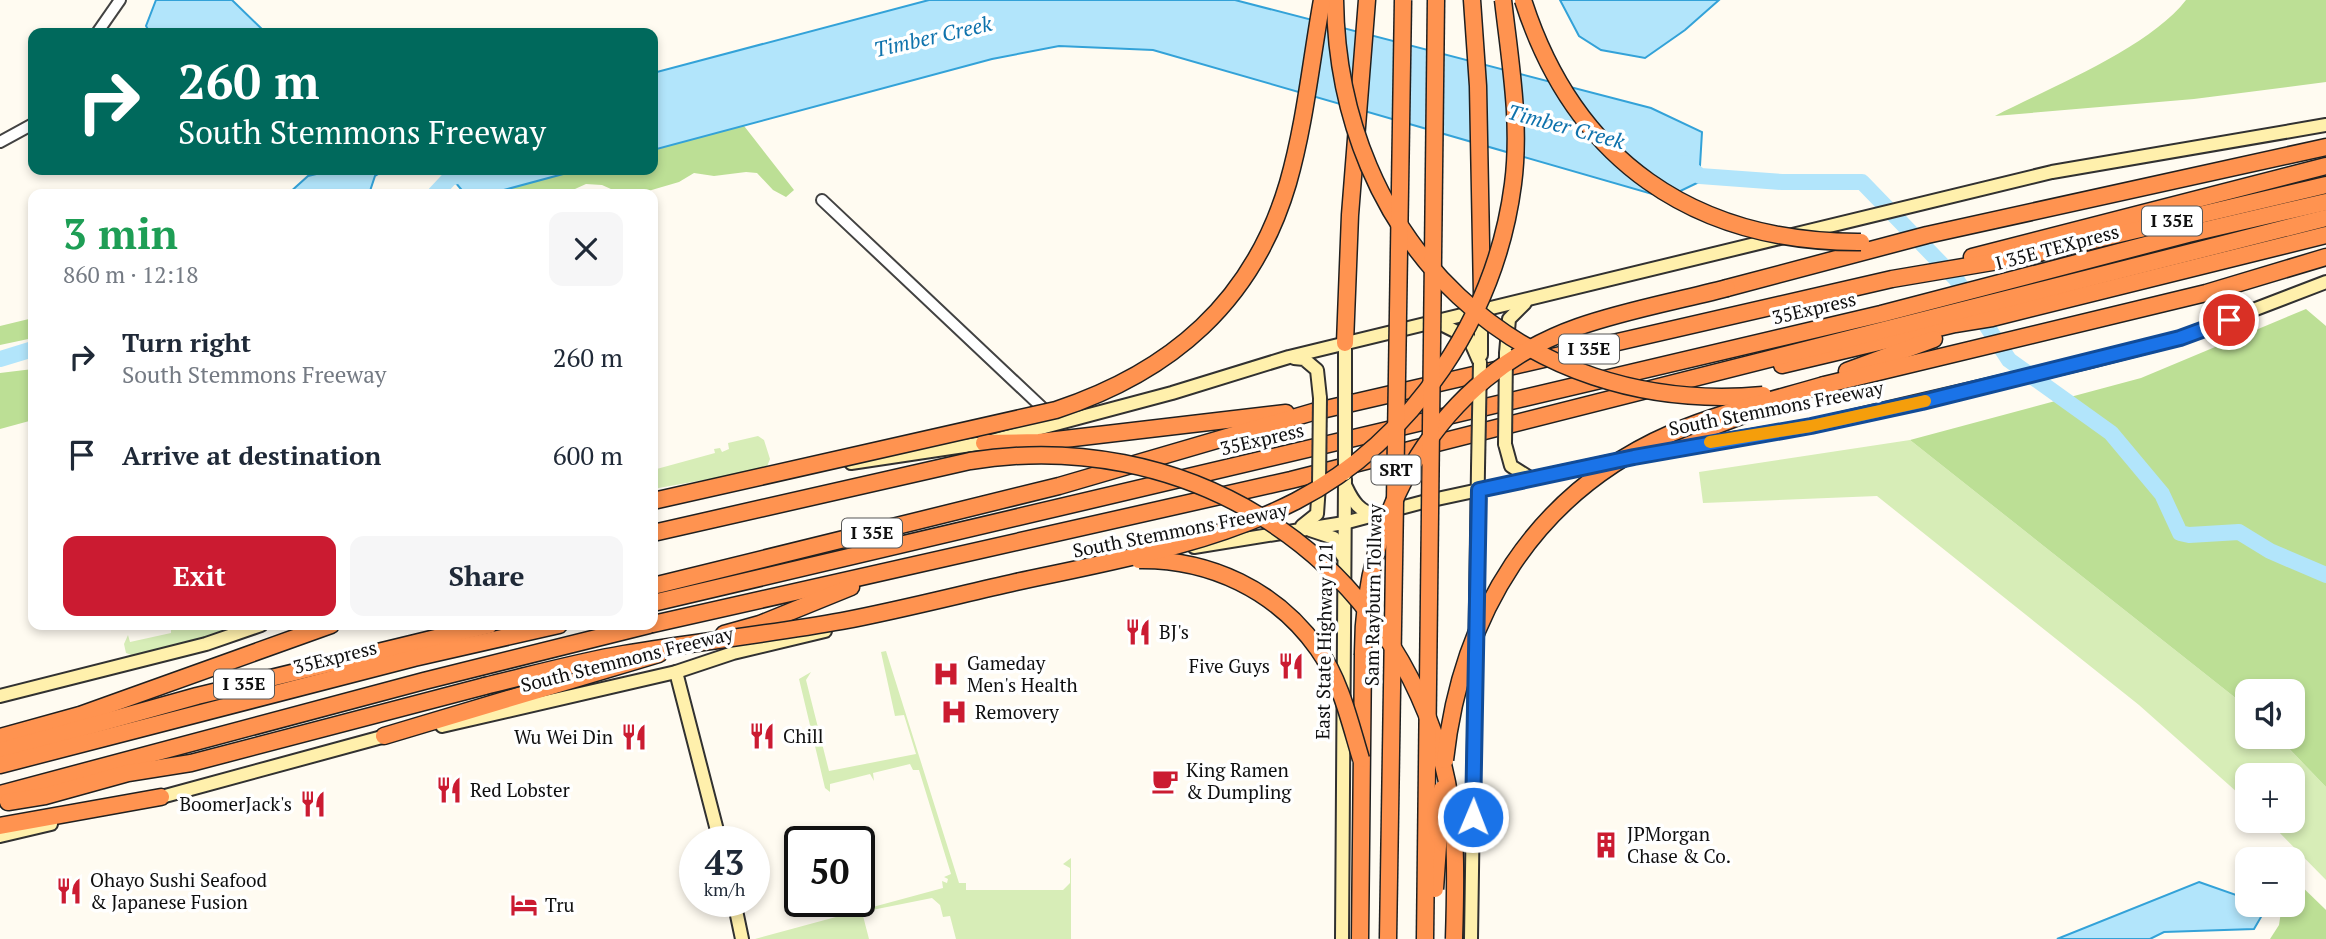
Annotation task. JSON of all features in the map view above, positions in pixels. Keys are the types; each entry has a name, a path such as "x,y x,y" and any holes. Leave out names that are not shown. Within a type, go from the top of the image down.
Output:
{"highway":[{"path":"658,500 1056,410 1117,388 1172,354 1227,300 1261,251 1275,221 1297,147 1322,0"},
{"path":"1335,0 1335,33 1347,107 1369,173 1412,244 1467,305 1517,341 1571,369 1651,392 1737,398 1824,386"},
{"path":"1345,343 1350,215 1367,0"},
{"name":"Sam Rayburn Tollway","path":"1388,939 1403,0"},
{"name":"SRT","path":"1425,939 1436,0"},
{"path":"1472,0 1478,86 1482,311"},
{"path":"0,803 45,796 128,773 191,763 485,686 618,655 842,621 1115,560 1212,534 1298,500 1354,463 1383,438 1446,366 1472,320 1492,272 1505,228 1513,183 1515,115 1503,0"},
{"path":"1523,0 1543,57 1575,111 1615,154 1665,192 1721,219 1780,236 1828,242 1927,235"},
{"path":"1360,939 1363,613 1373,559 1383,526 1407,473 1428,441 1466,398 1518,358 1577,327 1927,235 2326,146"},
{"path":"2018,251 2323,167"},
{"name":"I 35E","path":"658,585 1059,486 1316,405 2018,251 2325,191"},
{"name":"I 35E TEXpress","path":"1891,332 2034,283 2325,191"},
{"name":"I 35E","path":"2034,283 2326,218"},
{"path":"1634,457 1684,439 1891,332 1992,318 2326,235"},
{"path":"1431,939 1445,758 1459,676 1482,615 1518,556 1576,492 1637,450 1694,424 1824,386 2151,306 2326,257"},
{"name":"South Stemmons Freeway","path":"658,622 1291,480 1700,376 1891,332"},
{"name":"35Express","path":"658,602 1891,332"},
{"path":"985,443 1039,442 1316,405"},
{"path":"658,532 970,461 1019,456 1066,455 1110,461 1199,484 1236,501 1278,525 1333,571 1384,632 1410,674 1440,752 1451,804 1456,850 1454,939"},
{"path":"1115,560 1167,560 1199,565 1228,575 1262,595 1290,617 1319,650 1344,701 1361,759"},
{"path":"384,736 760,624 895,569"},
{"path":"274,645 302,630"},
{"path":"0,737 80,715 317,630"},
{"name":"I 35E","path":"0,751 209,693 468,630"},
{"name":"35Express","path":"0,765 400,662 538,630"},
{"name":"South Stemmons Freeway","path":"0,794 627,630"},
{"path":"0,773 45,760 65,749"},
{"path":"0,826 161,797"}],"main road":[{"path":"658,492 985,443 1172,393 1289,357 2052,172 2326,125"},
{"name":"South Stemmons Freeway","path":"0,836 161,797 384,736 441,726 676,672 788,639 1133,556 1344,523 1530,478 1811,426 1922,402 2180,338 2326,282"},
{"path":"1528,300 1508,319 1505,444 1511,466 1530,478"},
{"path":"1471,939 1482,311"},
{"path":"1437,322 1469,338 1480,363"},
{"name":"East State Highway 121","path":"1342,939 1345,343"},
{"path":"1289,357 1304,359 1317,370 1317,514 1311,522 1299,528"},
{"path":"1345,481 1351,499 1364,513 1376,515"},
{"path":"1299,528 1318,531 1334,538 1340,547 1344,563"},
{"path":"0,696 206,644 247,630"},
{"path":"676,672 716,826"},
{"path":"737,917 742,939"}],"street":[{"path":"100,28 120,0"},
{"path":"0,142 28,127"},
{"path":"821,200 1058,424"}],"green space":[{"path":"2186,0 2326,0 2326,82 2194,99 1995,116 2124,50 2169,18"},
{"path":"741,122 794,190 786,197 773,190 757,173 746,172 714,176 694,173 679,182 655,189 611,189 602,185 586,184 575,189 499,189 543,175 658,175 658,142"},
{"path":"2306,309 2326,326 2326,787 2290,749 2305,749 2305,679 2235,679 2235,697 1910,440 2141,378"},
{"path":"28,319 28,339 0,345 0,326"},
{"path":"28,370 28,421 0,429 0,373"},
{"path":"758,436 764,440 770,459 766,469 658,488 658,469 715,453 714,449 720,448 722,452 729,449 728,443"},
{"path":"1910,440 2235,697 2235,749 2290,749 2303,763 2235,763 2235,790 2139,705 1877,496 1703,503 1699,472"},
{"path":"171,630 231,630 134,656 126,653 124,644 128,635 130,642 171,633"},
{"path":"886,651 959,883 966,883 966,890 1063,890 1070,883 1070,868 1063,864 1071,858 1071,939 956,939 950,916 943,917 940,905 932,898 875,909 875,906 943,888 942,881 947,883 948,879 944,877 951,874 919,770 913,770 910,764 873,773 874,781 870,774 830,784 830,792 825,788 799,679 811,672 806,680 829,771 916,754 904,715 895,716 881,652"},
{"path":"2305,765 2326,787 2326,880 2305,859 2305,847 2294,847 2280,833 2305,833"},
{"path":"2305,890 2326,910 2326,939 2270,939 2279,925 2280,917 2305,917"},
{"path":"836,917 863,917 869,939 755,939"}],"water":[{"path":"156,0 232,0 261,28 147,28"},
{"path":"929,0 1235,0 1651,108 1702,132 1699,182 1666,198 1153,50 1059,46 992,59 658,149 658,72"},
{"path":"1560,0 1719,0 1685,30 1645,58 1601,50 1579,36"},
{"path":"377,175 371,189 294,189 308,176"},
{"path":"449,175 559,175 508,189 461,189"},
{"path":"2199,882 2235,895 2235,917 2261,917 2254,929 2164,932 2150,939 2057,939"}],"waterway":[{"name":"Timber Creek","path":"1684,163 1700,176 1782,182 1862,182 1956,279 2009,360 2111,433 2162,494 2180,533 2189,535 2239,532 2270,551 2326,575"},
{"name":"Timber Creek","path":"440,189 450,178 460,175"},
{"name":"Timber Creek","path":"0,359 28,351"}],"slow traffic":[{"path":"1710,442 1811,426 1925,401"}],"place":[{"name":"BJ's","path":"1138,632"},
{"name":"Five Guys","path":"1291,666"},
{"name":"Gameday Men's Health","path":"946,674"},
{"name":"Removery","path":"954,712"},
{"name":"Chill","path":"762,736"},
{"name":"Wu Wei Din","path":"634,737"},
{"name":"King Ramen & Dumpling","path":"1165,781"},
{"name":"Red Lobster","path":"449,790"},
{"name":"BoomerJack's","path":"313,804"},
{"name":"JPMorgan Chase & Co.","path":"1606,845"},
{"name":"Ohayo Sushi Seafood & Japanese Fusion","path":"69,891"},
{"name":"Tru","path":"524,905"}],"route":[{"path":"1473,817 1479,490 1683,447 1811,426 1922,402 2180,338 2229,320"}]}
